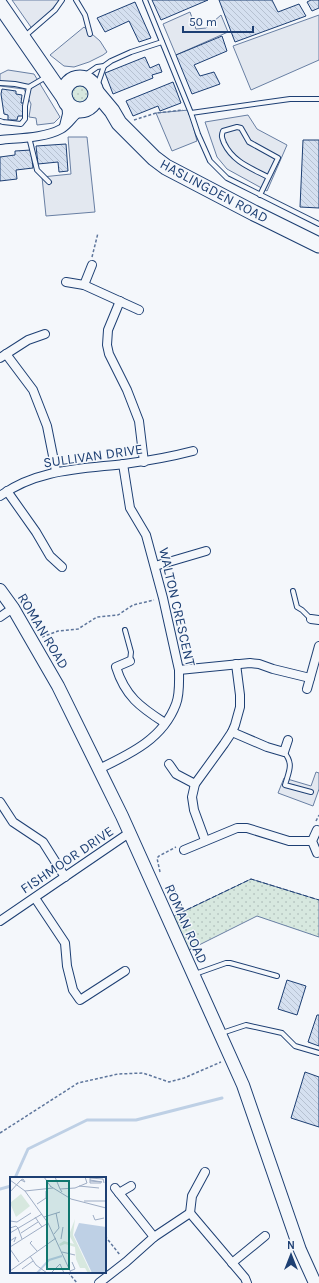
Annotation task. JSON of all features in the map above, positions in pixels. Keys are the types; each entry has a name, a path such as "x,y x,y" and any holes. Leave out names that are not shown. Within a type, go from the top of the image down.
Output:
{"highway":[{"path":"0,5 71,107 84,109 94,102 96,91 90,81 48,72"},
{"path":"66,100 65,88 68,83 78,78"},
{"name":"HASLINGDEN ROAD","path":"96,91 120,124 154,158 166,167 319,245"},
{"name":"HASLINGDEN ROAD","path":"84,109 96,112 120,124"}],"street":[{"path":"64,126 67,114 66,100"},
{"path":"0,140 48,134 64,126 71,121 75,114 84,109"},
{"path":"84,285 92,265"},
{"path":"66,282 84,285 140,310"},
{"path":"120,301 108,330 109,354 127,390 139,420 144,462"},
{"path":"45,334 28,340 3,356 33,390 47,426 56,472"},
{"name":"SULLIVAN DRIVE","path":"3,493 26,481 56,472 144,462 193,451"},
{"name":"WALTON CRESCENT","path":"99,769 139,749 149,742 165,723 176,704 179,670 163,598 146,535 130,508 123,464"},
{"path":"3,493 36,532 50,556 62,567"},
{"path":"155,566 206,552"},
{"name":"ROMAN ROAD","path":"0,590 13,608 58,686 129,833 243,1085 300,1250 315,1283"},
{"path":"0,617 13,608"},
{"path":"307,689 319,646"},
{"path":"130,661 116,667 122,684 134,701 165,723"},
{"path":"179,670 250,663 259,664 273,670 310,678"},
{"path":"205,840 192,804 195,784 232,732 240,707 236,664"},
{"path":"232,732 267,747 284,752 288,740"},
{"path":"169,764 176,774 195,784"},
{"path":"0,802 13,822 43,842 65,877"},
{"path":"184,850 237,828 247,828 289,841 312,841"},
{"path":"317,830 312,841 317,853"},
{"name":"FISHMOOR DRIVE","path":"0,921 129,833"},
{"path":"35,898 64,943 67,966 73,990 80,1000 125,971"},
{"path":"205,1172 192,1196 190,1213 245,1278 247,1283"},
{"path":"130,1186 117,1191 154,1237"},
{"path":"99,1283 126,1262 154,1237 190,1213"},
{"path":"232,1263 265,1236"}],"lane":[{"path":"23,38 55,10 62,0"},
{"path":"76,0 85,15 90,34"},
{"path":"146,0 210,161 227,178 319,224"},
{"path":"78,78 124,55 162,42"},
{"path":"96,91 104,66"},
{"path":"0,121 21,124 25,119 25,106 29,87 48,72"},
{"path":"0,83 29,87"},
{"path":"190,111 290,99 319,99"},
{"path":"260,195 278,158 249,142 241,128 237,127 224,131 222,138 228,152 233,157 268,177"},
{"path":"29,137 37,170 49,182"},
{"path":"292,590 297,607 315,620"},
{"path":"126,630 132,652 130,661"},
{"path":"284,752 290,759 291,767 285,785 311,792"},
{"path":"192,975 226,963 230,963 277,976"},
{"path":"219,1034 246,1025 282,1033 295,1046 319,1053"}],"path":[{"path":"120,124 156,113 190,111"},
{"path":"92,265 92,257 98,233"},
{"path":"32,641 58,631 78,629 97,617 118,615 133,605 163,598"},
{"path":"160,874 157,858 158,856 178,846 184,850"},
{"path":"0,1133 78,1083 118,1074 143,1073 169,1082 184,1078 230,1058"},
{"path":"106,1237 126,1262"},
{"path":"69,1273 77,1283"}],"shaded area":[{"path":"12,0 60,0 33,30"},
{"path":"190,12 196,29 206,28 221,15 228,32 176,55 163,24"},
{"path":"319,15 319,60 251,90 233,46"},
{"path":"84,27 100,41 107,52 89,62 74,67 64,66 50,55"},
{"path":"8,70 34,74 60,117 54,123 37,125 36,118 29,117 31,104 24,89 0,86 0,74"},
{"path":"77,83 85,83 92,90 92,98 85,105 77,105 70,98 70,90"},
{"path":"189,110 197,141 172,151 156,113"},
{"path":"248,115 257,129 287,145 267,191 227,169 217,157 205,122"},
{"path":"68,137 87,137 95,212 46,216 42,177 71,174"},
{"path":"316,772 319,773 319,789 313,806 278,793 284,778 311,786"},
{"path":"251,879 319,900 319,937 257,916 185,952 170,918"}],"building":[{"path":"152,0 208,0 161,20"},
{"path":"219,0 272,0 278,12 299,4 306,16 235,42"},
{"path":"311,0 319,0 319,8 312,11 307,2"},
{"path":"135,2 151,38 139,42 129,21 105,32 97,18"},
{"path":"222,36 227,51 194,65 200,76 214,72 220,84 192,94 176,55"},
{"path":"145,57 150,68 159,64 162,72 152,75 153,78 113,94 105,73"},
{"path":"173,82 181,103 160,111 158,106 133,116 126,101"},
{"path":"2,89 16,91 16,94 22,95 21,103 24,103 23,116 18,116 17,120 8,120 8,115 4,114 1,94"},
{"path":"303,140 319,140 319,208 300,207"},
{"path":"66,144 68,171 59,172 58,162 38,164 36,146"},
{"path":"31,150 33,168 16,170 17,179 0,181 0,157 15,155 15,151"},
{"path":"287,980 306,986 297,1015 278,1009"},
{"path":"317,1015 319,1015 319,1046 308,1042"},
{"path":"305,1072 319,1077 319,1127 291,1118"}],"waterway":[{"path":"15,1177 28,1149 87,1120 136,1120 222,1098"},
{"path":"0,1189 10,1186"}],"fence":[{"path":"174,888 184,911 251,879 319,900"}]}
